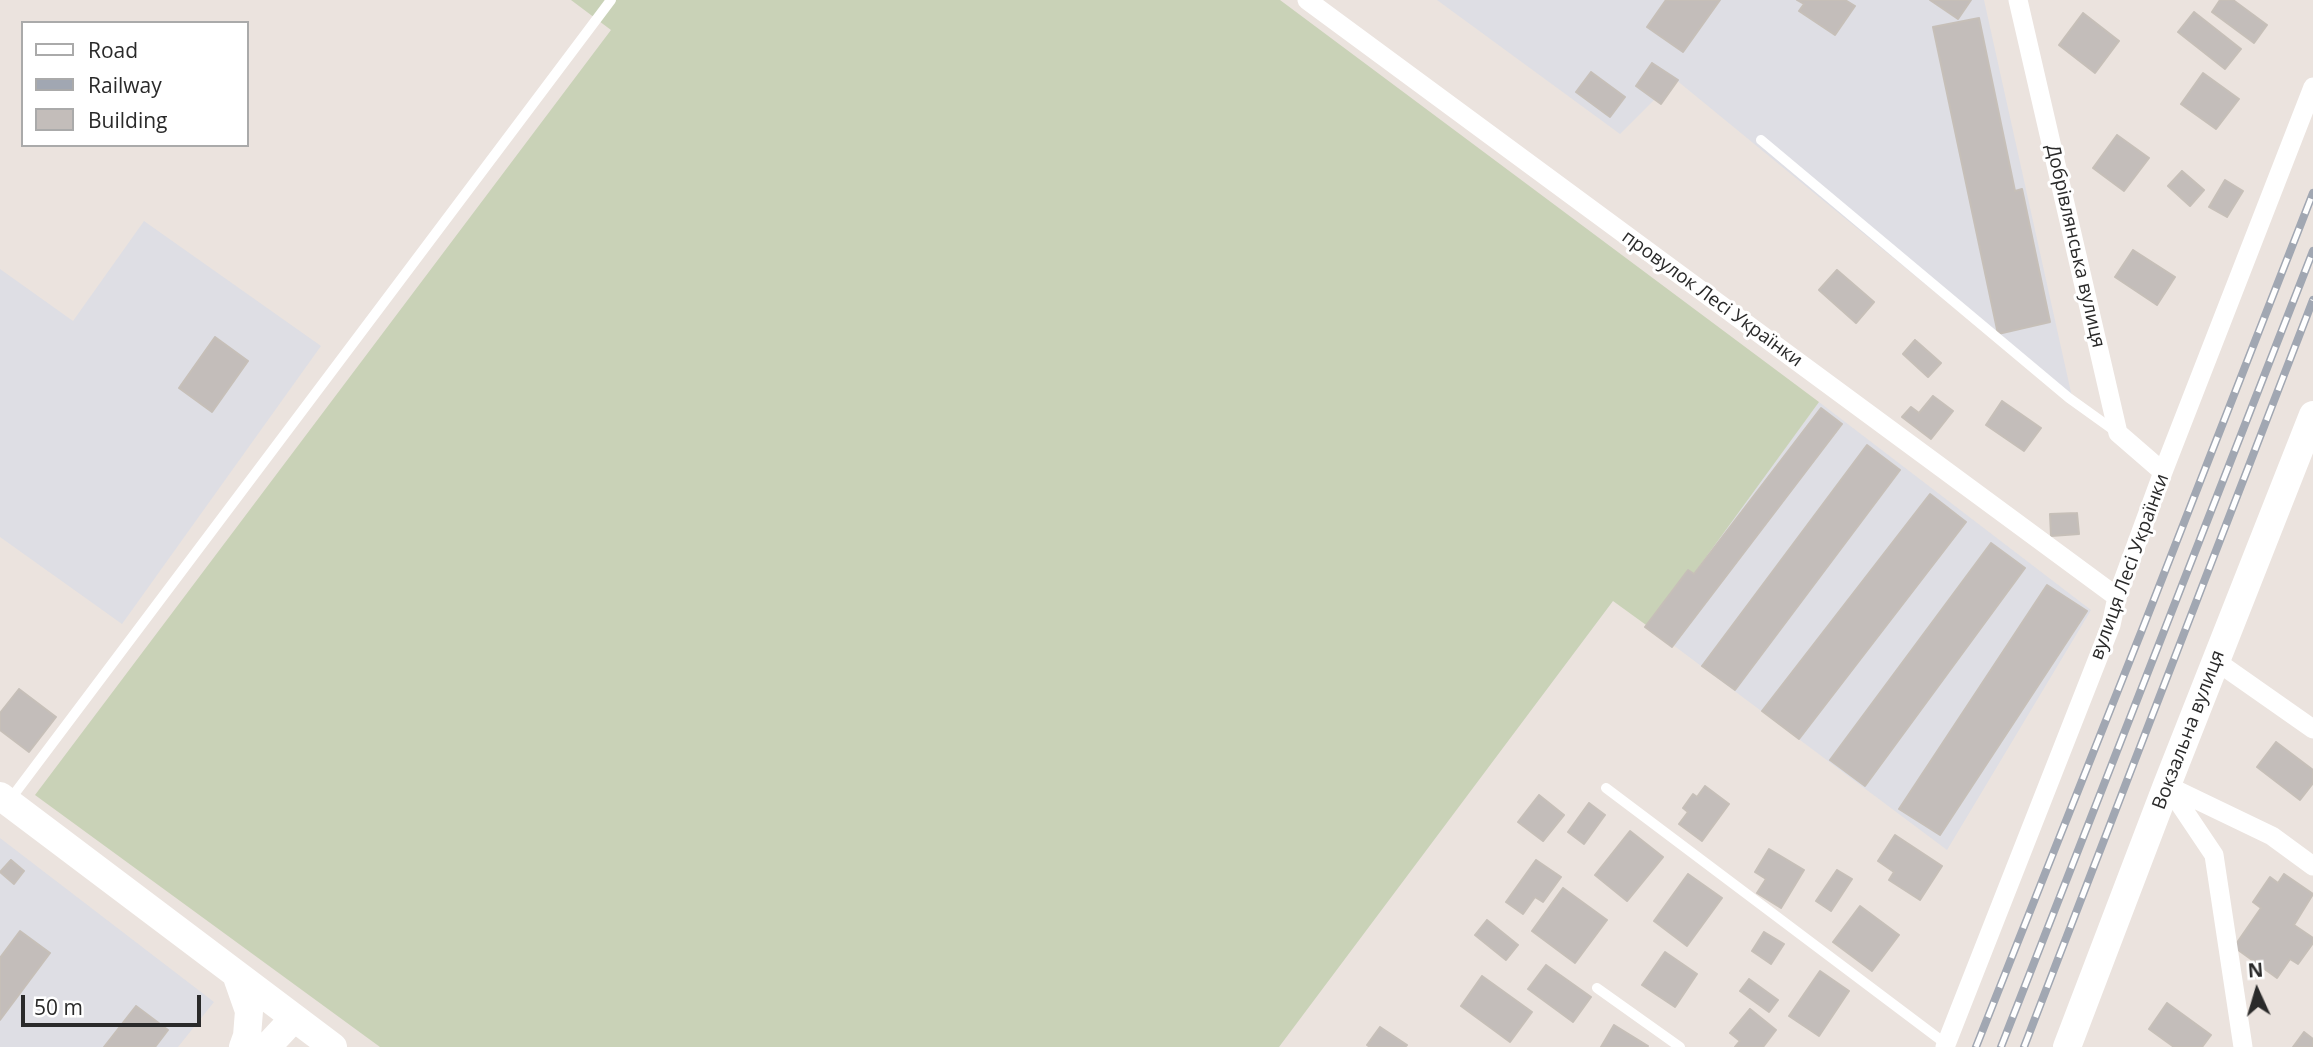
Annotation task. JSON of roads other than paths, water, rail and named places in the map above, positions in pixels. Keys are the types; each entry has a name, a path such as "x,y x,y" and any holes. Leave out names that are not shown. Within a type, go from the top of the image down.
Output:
{"street":[{"name":"провулок Лесі Українки","path":"1307,0 2117,597"},
{"name":"Добрівлянська вулиця","path":"2018,0 2118,433"},
{"name":"вулиця Лесі Українки","path":"1946,1046 2111,625 2117,597 2163,472 2313,87"},
{"name":"Вокзальна вулиця","path":"2067,1047 2313,415"},
{"path":"2118,433 2163,472"},
{"path":"2216,661 2313,729"},
{"path":"2167,785 2272,836 2313,866"},
{"path":"2167,785 2214,855 2243,1047"},
{"path":"4,799 333,1047"},
{"path":"236,974 249,1011 247,1036 243,1047"},
{"path":"267,1047 294,1018"}],"lane":[{"path":"4,799 611,0"},
{"path":"1761,140 2068,398 2118,433"},
{"path":"1606,788 1946,1046"},
{"path":"1597,988 1681,1047"}],"railway":[{"path":"1976,1047 2313,193"},
{"path":"2001,1047 2313,251"},
{"path":"2024,1047 2313,300"}]}
